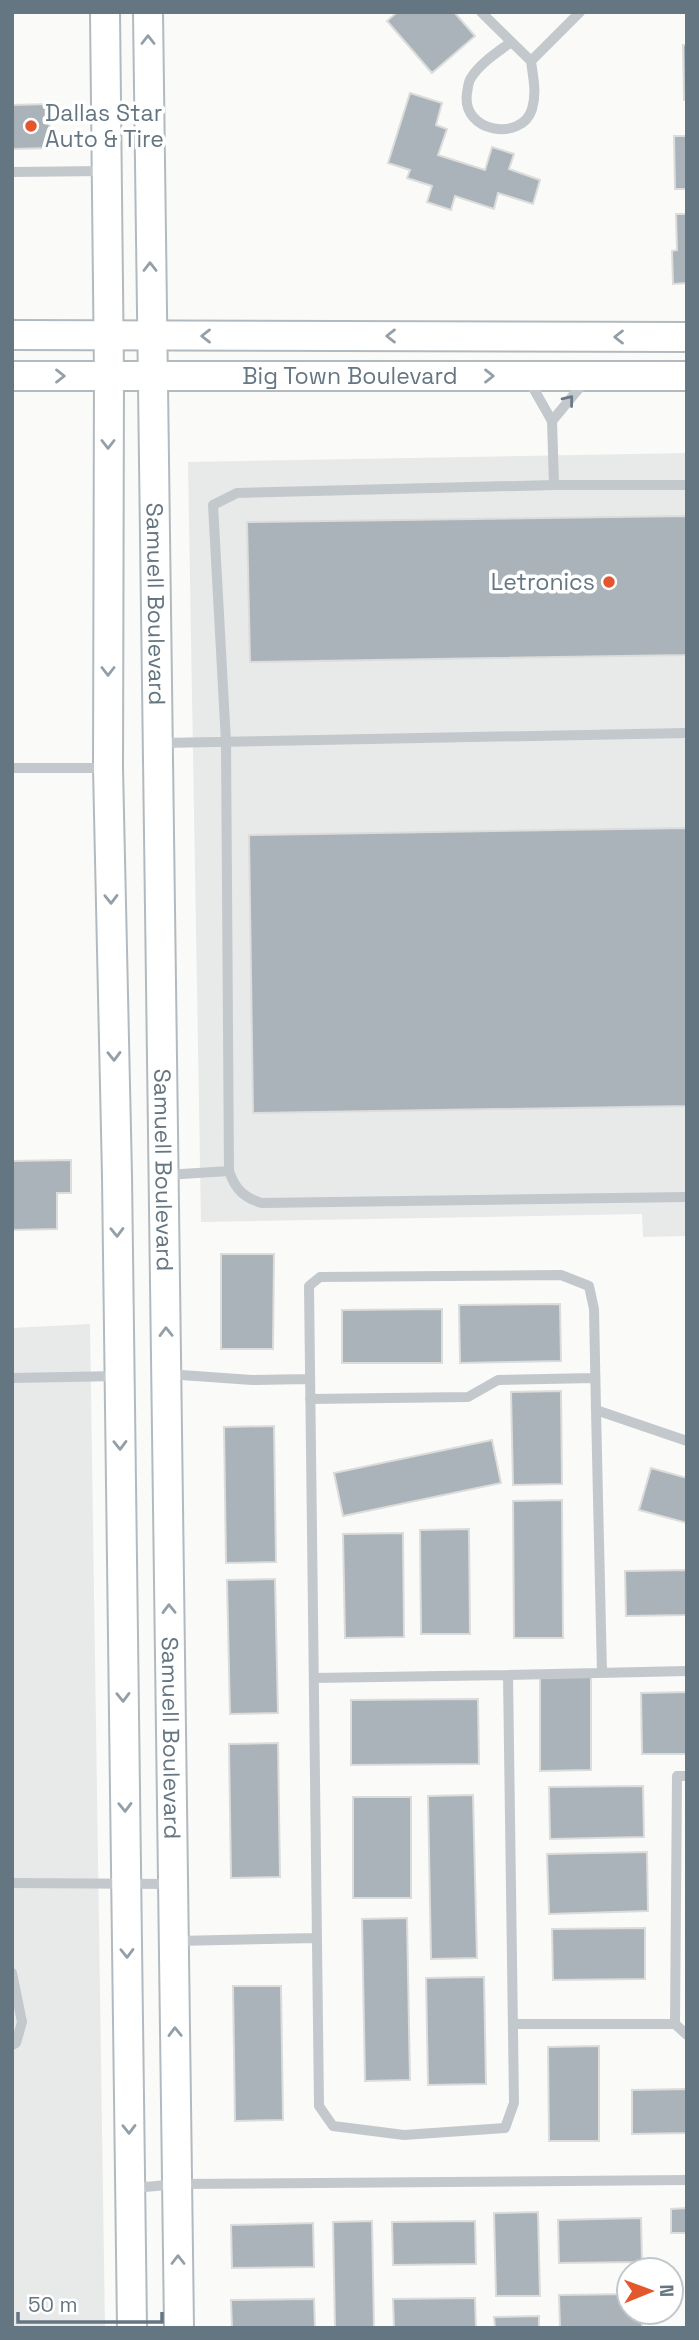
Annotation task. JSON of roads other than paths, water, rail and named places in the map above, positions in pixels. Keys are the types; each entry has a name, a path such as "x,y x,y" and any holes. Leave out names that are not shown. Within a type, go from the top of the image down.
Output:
{"main road":[{"name":"Samuell Boulevard","path":"105,12 109,376 108,768 117,1176 132,2328"},
{"name":"Samuell Boulevard","path":"148,12 150,336 179,2328"},
{"name":"Big Town Boulevard","path":"12,334 687,337"},
{"name":"Big Town Boulevard","path":"12,376 686,376"},
{"path":"117,1176 163,1175"},
{"path":"119,1376 167,1374"}],"lane":[{"path":"481,12 531,61 535,87 531,112 519,125 503,129 486,128 472,118 466,101 469,79 511,42"},
{"path":"531,61 580,12"},
{"path":"12,172 105,171"},
{"path":"686,368 686,376"},
{"path":"526,376 552,421 554,485"},
{"path":"552,421 589,376"},
{"path":"687,485 554,485 237,493 214,505 226,741 229,1171 233,1183 240,1193 250,1200 262,1203 687,1197"},
{"path":"157,743 687,733"},
{"path":"12,768 108,768"},
{"path":"163,1175 229,1171"},
{"path":"508,1675 514,2103 505,2128 404,2135 333,2126 319,2106 309,1286 320,1277 561,1275 589,1286 594,1309 602,1673"},
{"path":"167,1374 252,1380 310,1379"},
{"path":"12,1378 119,1376"},
{"path":"310,1399 468,1397 498,1380 595,1378"},
{"path":"596,1410 687,1441"},
{"path":"314,1678 687,1671"},
{"path":"675,2024 677,1776 687,1776"},
{"path":"12,1883 172,1884"},
{"path":"173,1941 317,1938"},
{"path":"12,1973 22,2022 16,2043 12,2045"},
{"path":"513,2024 675,2024 687,2035"},
{"path":"130,2188 178,2184 687,2179"}],"place":[{"name":"Dallas Star Auto & Tire","path":"31,126"},
{"name":"Letronics","path":"609,582"}]}
